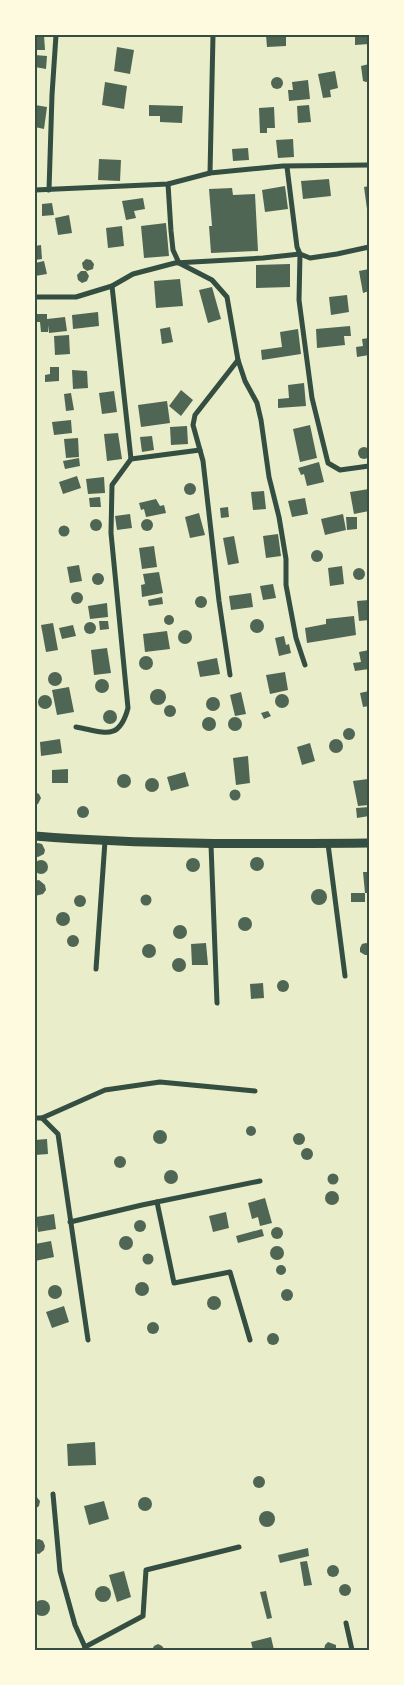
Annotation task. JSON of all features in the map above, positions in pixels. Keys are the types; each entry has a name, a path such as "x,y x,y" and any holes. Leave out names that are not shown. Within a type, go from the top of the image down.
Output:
{"street":[{"path":"49,190 56,35"},
{"path":"210,173 213,35"},
{"path":"35,190 168,184 210,173 287,167 369,165"},
{"path":"287,167 297,247 300,254 300,300 311,389 328,463 340,470 369,466"},
{"path":"168,184 173,250 179,263 212,280 227,297 238,360 244,382 257,403 261,420 269,477 286,559 288,594 296,638 305,665"},
{"path":"35,297 76,297 112,286 133,274 179,263 300,254 310,258 369,247"},
{"path":"76,727 108,734 118,730 125,720 128,708 110,533 112,485 131,459 112,286"},
{"path":"230,675 219,601 203,461 193,425 195,414 238,360"},
{"path":"131,459 200,450"},
{"path":"35,836 211,845 369,843"},
{"path":"96,969 105,841"},
{"path":"328,844 345,976"},
{"path":"211,845 217,1003"},
{"path":"35,1118 42,1118 105,1090 160,1082 255,1091"},
{"path":"42,1118 58,1134 88,1340"},
{"path":"70,1222 260,1181"},
{"path":"157,1202 174,1283 230,1272 250,1340"},
{"path":"53,1494 60,1571 75,1625 85,1648 142,1616 146,1570 239,1547"},
{"path":"346,1623 352,1650"}],"building":[{"path":"35,35 44,35 45,50 35,50"},
{"path":"266,35 286,35 286,46 267,47"},
{"path":"355,35 369,35 369,44 355,45"},
{"path":"117,47 134,50 130,74 114,71"},
{"path":"35,55 47,56 46,69 35,67"},
{"path":"369,64 369,81 366,82 363,81 361,66"},
{"path":"335,71 338,88 330,90 331,97 323,98 318,74"},
{"path":"275,77 279,77 283,83 279,89 275,89 271,85 271,81"},
{"path":"308,80 310,99 289,101 288,90 293,90 292,82"},
{"path":"105,82 127,86 124,109 102,105"},
{"path":"35,105 47,107 44,129 35,127"},
{"path":"149,105 183,106 182,123 160,122 160,116 149,116"},
{"path":"309,105 311,122 298,123 297,106"},
{"path":"274,107 275,128 267,128 267,133 260,133 259,108"},
{"path":"293,139 294,157 278,158 276,140"},
{"path":"248,148 249,160 233,161 232,149"},
{"path":"99,159 121,160 120,181 98,180"},
{"path":"329,179 331,196 303,199 301,181"},
{"path":"285,186 288,209 265,212 262,190"},
{"path":"369,186 369,209 367,209 364,187"},
{"path":"232,188 233,195 255,194 258,251 211,253 209,226 212,226 209,189"},
{"path":"143,198 145,209 134,211 136,218 126,220 122,201"},
{"path":"52,203 54,215 42,216 42,204"},
{"path":"69,215 72,233 58,235 55,218"},
{"path":"166,223 169,256 144,258 141,226"},
{"path":"122,226 124,246 108,248 106,228"},
{"path":"41,245 42,259 35,260 35,246"},
{"path":"86,259 91,260 94,264 93,269 87,271 83,268 82,263"},
{"path":"44,261 47,274 35,276 35,263"},
{"path":"290,264 290,287 256,288 256,265"},
{"path":"369,269 369,291 363,293 359,271"},
{"path":"81,271 86,271 89,276 87,281 82,283 78,280 77,275"},
{"path":"180,279 183,306 156,308 154,281"},
{"path":"212,287 221,319 208,323 199,290"},
{"path":"347,295 349,312 331,315 329,297"},
{"path":"98,312 99,326 73,329 72,315"},
{"path":"35,314 47,314 47,319 65,317 67,331 49,333 48,325 48,332 41,332 40,322 35,322"},
{"path":"350,326 351,336 344,336 345,345 317,348 316,329"},
{"path":"170,327 173,342 162,344 160,329"},
{"path":"298,329 301,354 262,360 261,350 282,347 280,332"},
{"path":"69,335 70,354 55,355 54,336"},
{"path":"369,338 369,355 357,357 356,347 363,346 362,339"},
{"path":"50,367 59,367 59,381 45,382 45,375 50,374"},
{"path":"72,370 87,371 88,388 73,389"},
{"path":"304,383 306,406 278,408 278,399 289,398 288,385"},
{"path":"181,390 193,400 181,416 169,406"},
{"path":"114,391 117,412 102,414 99,393"},
{"path":"71,393 74,410 66,411 64,394"},
{"path":"167,401 170,423 141,427 138,405"},
{"path":"71,420 72,433 54,435 52,422"},
{"path":"310,425 317,458 300,462 293,429"},
{"path":"187,426 188,444 171,445 170,427"},
{"path":"118,433 122,459 107,461 104,434"},
{"path":"152,436 154,450 142,452 140,437"},
{"path":"78,438 79,457 66,458 64,439"},
{"path":"362,447 366,447 370,453 366,459 362,459 358,455 358,451"},
{"path":"79,458 80,466 65,469 63,461"},
{"path":"319,462 324,482 307,486 304,474 301,475 298,468"},
{"path":"77,476 81,488 63,494 59,482"},
{"path":"104,477 105,493 88,494 86,479"},
{"path":"188,483 192,483 196,489 192,495 188,495 184,491 184,487"},
{"path":"369,489 369,511 354,514 350,492"},
{"path":"264,491 266,509 253,510 251,492"},
{"path":"100,497 101,507 90,507 89,498"},
{"path":"305,498 308,514 292,517 288,501"},
{"path":"156,499 160,506 164,505 166,513 146,517 144,509 141,510 139,503"},
{"path":"228,507 229,517 221,518 220,508"},
{"path":"199,513 205,535 190,538 185,517"},
{"path":"130,514 132,528 117,530 115,516"},
{"path":"343,514 346,530 325,535 321,519"},
{"path":"346,517 357,517 357,529 347,530"},
{"path":"94,519 98,519 102,525 98,531 94,531 90,527 90,523"},
{"path":"145,519 149,519 153,525 149,531 145,531 141,527 141,523"},
{"path":"64,525 70,531 64,537 58,531"},
{"path":"278,534 281,556 266,558 263,536"},
{"path":"234,536 239,563 228,565 223,538"},
{"path":"154,546 157,567 142,569 139,548"},
{"path":"315,550 319,550 323,556 319,562 315,562 311,558 311,554"},
{"path":"79,565 82,581 70,583 67,567"},
{"path":"342,566 344,584 330,586 328,568"},
{"path":"357,568 361,568 365,574 361,580 357,580 353,576 353,572"},
{"path":"159,572 163,593 142,597 141,585 145,584 143,574"},
{"path":"98,573 104,579 98,585 92,579"},
{"path":"273,584 276,598 263,600 260,586"},
{"path":"75,592 79,592 83,598 79,604 75,604 71,600 71,596"},
{"path":"251,593 253,607 231,610 229,596"},
{"path":"199,596 203,596 207,602 203,608 199,608 195,604 195,600"},
{"path":"162,597 163,604 149,606 148,600"},
{"path":"369,600 369,620 359,621 357,601"},
{"path":"107,603 108,617 90,619 88,606"},
{"path":"167,615 171,615 174,620 173,624 167,625 164,622 164,618"},
{"path":"354,616 356,635 307,643 305,628 326,624 326,619"},
{"path":"257,619 262,621 264,626 262,631 257,633 252,631 250,626 252,621"},
{"path":"99,621 108,621 109,629 100,630"},
{"path":"88,622 92,622 96,628 92,634 88,634 84,630 84,626"},
{"path":"53,623 58,650 46,652 41,625"},
{"path":"73,625 76,636 62,639 59,628"},
{"path":"185,630 190,632 192,637 190,642 185,644 180,642 178,637 180,632"},
{"path":"167,631 170,649 145,652 143,634"},
{"path":"284,636 286,645 289,644 291,653 279,656 275,638"},
{"path":"107,648 111,673 94,675 91,650"},
{"path":"369,650 369,669 355,671 353,663 361,662 359,652"},
{"path":"146,656 151,658 153,663 151,668 146,670 141,668 139,663 141,658"},
{"path":"217,658 220,674 200,677 197,662"},
{"path":"52,672 58,672 62,679 58,686 52,686 48,682 48,676"},
{"path":"285,672 288,690 270,694 266,675"},
{"path":"99,679 105,679 109,686 105,693 99,693 95,689 95,683"},
{"path":"69,687 74,712 57,715 52,690"},
{"path":"158,689 164,691 166,697 164,703 158,705 152,703 150,697 152,691"},
{"path":"369,691 369,706 363,707 360,693"},
{"path":"241,692 246,714 235,716 230,695"},
{"path":"279,694 285,694 289,701 285,708 279,708 275,704 275,698"},
{"path":"45,695 50,697 52,702 50,707 45,709 40,707 38,702 40,697"},
{"path":"213,697 218,699 220,704 218,709 213,711 208,709 206,704 208,699"},
{"path":"168,705 172,705 176,711 172,717 168,717 164,713 164,709"},
{"path":"110,710 115,712 117,717 115,722 110,724 105,722 103,717 105,712"},
{"path":"268,711 271,716 264,719 261,713"},
{"path":"206,717 212,717 216,724 212,731 206,731 202,727 202,721"},
{"path":"235,717 240,719 242,724 240,729 235,731 230,729 228,724 230,719"},
{"path":"347,728 351,728 355,734 351,740 347,740 343,736 343,732"},
{"path":"60,739 62,753 41,756 40,742"},
{"path":"336,739 341,741 343,746 341,751 336,753 331,751 329,746 331,741"},
{"path":"310,743 315,761 302,765 297,747"},
{"path":"248,756 250,783 236,785 233,758"},
{"path":"68,769 68,783 52,783 52,770"},
{"path":"185,772 189,786 171,791 167,777"},
{"path":"121,774 127,774 131,781 127,788 121,788 117,784 117,778"},
{"path":"152,778 157,780 159,785 157,790 152,792 147,790 145,785 147,780"},
{"path":"368,779 369,805 358,806 353,781"},
{"path":"235,789 241,795 235,801 229,795"},
{"path":"35,792 41,798 38,804 35,805"},
{"path":"81,806 85,806 89,812 85,818 81,818 77,814 77,810"},
{"path":"369,807 369,816 357,818 356,808"},
{"path":"35,844 42,844 45,850 44,854 38,857 35,856"},
{"path":"257,857 262,859 264,864 262,869 257,871 252,869 250,864 252,859"},
{"path":"193,858 198,860 200,865 198,870 193,872 188,870 186,865 188,860"},
{"path":"41,860 46,862 48,867 46,872 41,874 36,872 34,867 36,862"},
{"path":"363,872 369,872 369,893 365,893"},
{"path":"39,880 45,885 46,890 43,894 35,896 35,881"},
{"path":"319,889 325,891 327,897 325,903 319,905 313,903 311,897 313,891"},
{"path":"351,893 365,893 365,902 351,902"},
{"path":"146,894 152,900 146,906 140,900"},
{"path":"78,895 82,895 86,901 82,907 78,907 74,903 74,899"},
{"path":"63,912 68,914 70,919 68,924 63,926 58,924 56,919 58,914"},
{"path":"245,917 250,919 252,924 250,929 245,931 240,929 238,924 240,919"},
{"path":"180,925 185,927 187,932 185,937 180,939 175,937 173,932 175,927"},
{"path":"71,935 75,935 79,941 75,947 71,947 67,943 67,939"},
{"path":"206,943 208,965 192,965 191,944"},
{"path":"149,944 154,946 156,951 154,956 149,958 144,956 142,951 144,946"},
{"path":"362,944 369,944 369,955 360,952"},
{"path":"179,958 184,960 186,965 184,970 179,972 174,970 172,965 174,960"},
{"path":"283,980 289,986 283,992 277,986"},
{"path":"263,983 264,998 251,999 250,984"},
{"path":"249,1126 253,1126 256,1131 255,1135 249,1136 246,1133 246,1129"},
{"path":"157,1130 163,1130 167,1137 163,1144 157,1144 153,1140 153,1134"},
{"path":"301,1133 304,1134 304,1144 297,1145 294,1144 293,1137 294,1134"},
{"path":"47,1139 48,1154 35,1155 35,1140"},
{"path":"307,1148 313,1154 307,1160 301,1154"},
{"path":"118,1156 122,1156 126,1162 122,1168 118,1168 114,1164 114,1160"},
{"path":"171,1170 176,1172 178,1177 176,1182 171,1184 166,1182 164,1177 166,1172"},
{"path":"333,1173 339,1179 333,1185 327,1179"},
{"path":"329,1191 335,1191 339,1198 335,1205 329,1205 325,1201 325,1195"},
{"path":"265,1198 272,1223 260,1226 258,1217 252,1219 248,1203"},
{"path":"226,1212 229,1228 213,1232 209,1216"},
{"path":"54,1214 56,1229 38,1232 36,1217"},
{"path":"138,1220 142,1220 146,1226 142,1232 138,1232 134,1228 134,1224"},
{"path":"279,1227 282,1228 282,1238 275,1239 272,1238 271,1231 272,1228"},
{"path":"262,1229 264,1236 238,1243 236,1236"},
{"path":"123,1236 129,1236 133,1243 129,1250 123,1250 119,1246 119,1240"},
{"path":"51,1241 54,1257 35,1261 35,1244"},
{"path":"277,1246 282,1248 284,1253 282,1258 277,1260 272,1258 270,1253 272,1248"},
{"path":"148,1253 154,1259 148,1265 142,1259"},
{"path":"281,1265 286,1270 281,1275 276,1270"},
{"path":"142,1282 147,1284 149,1289 147,1294 142,1296 137,1294 135,1289 137,1284"},
{"path":"55,1285 60,1287 62,1292 60,1297 55,1299 50,1297 48,1292 50,1287"},
{"path":"287,1289 293,1295 287,1301 281,1295"},
{"path":"214,1296 219,1298 221,1303 219,1308 214,1310 209,1308 207,1303 209,1298"},
{"path":"64,1306 69,1322 52,1328 46,1312"},
{"path":"155,1322 158,1323 158,1333 151,1334 148,1333 147,1326 148,1323"},
{"path":"271,1333 275,1333 279,1339 275,1345 271,1345 267,1341 267,1337"},
{"path":"95,1442 96,1465 68,1466 67,1444"},
{"path":"261,1476 264,1477 264,1487 257,1488 254,1487 253,1480 254,1477"},
{"path":"35,1495 40,1501 39,1506 35,1509"},
{"path":"145,1497 150,1499 152,1504 150,1509 145,1511 140,1509 138,1504 140,1499"},
{"path":"104,1501 109,1519 89,1525 84,1506"},
{"path":"267,1511 275,1519 267,1527 259,1519"},
{"path":"35,1540 43,1541 45,1546 44,1550 39,1554 35,1553"},
{"path":"308,1548 309,1556 280,1563 278,1555"},
{"path":"307,1561 312,1585 304,1586 300,1562"},
{"path":"333,1565 339,1571 333,1577 327,1571"},
{"path":"124,1571 131,1597 117,1602 109,1575"},
{"path":"347,1584 350,1585 350,1595 343,1596 340,1595 339,1588 340,1585"},
{"path":"103,1586 111,1594 103,1602 95,1594"},
{"path":"266,1591 272,1618 267,1619 260,1592"},
{"path":"42,1600 50,1608 42,1616 34,1608"},
{"path":"271,1637 274,1650 253,1650 251,1642"},
{"path":"328,1642 336,1645 336,1650 324,1650"},
{"path":"158,1644 162,1646 165,1650 152,1650"}]}
